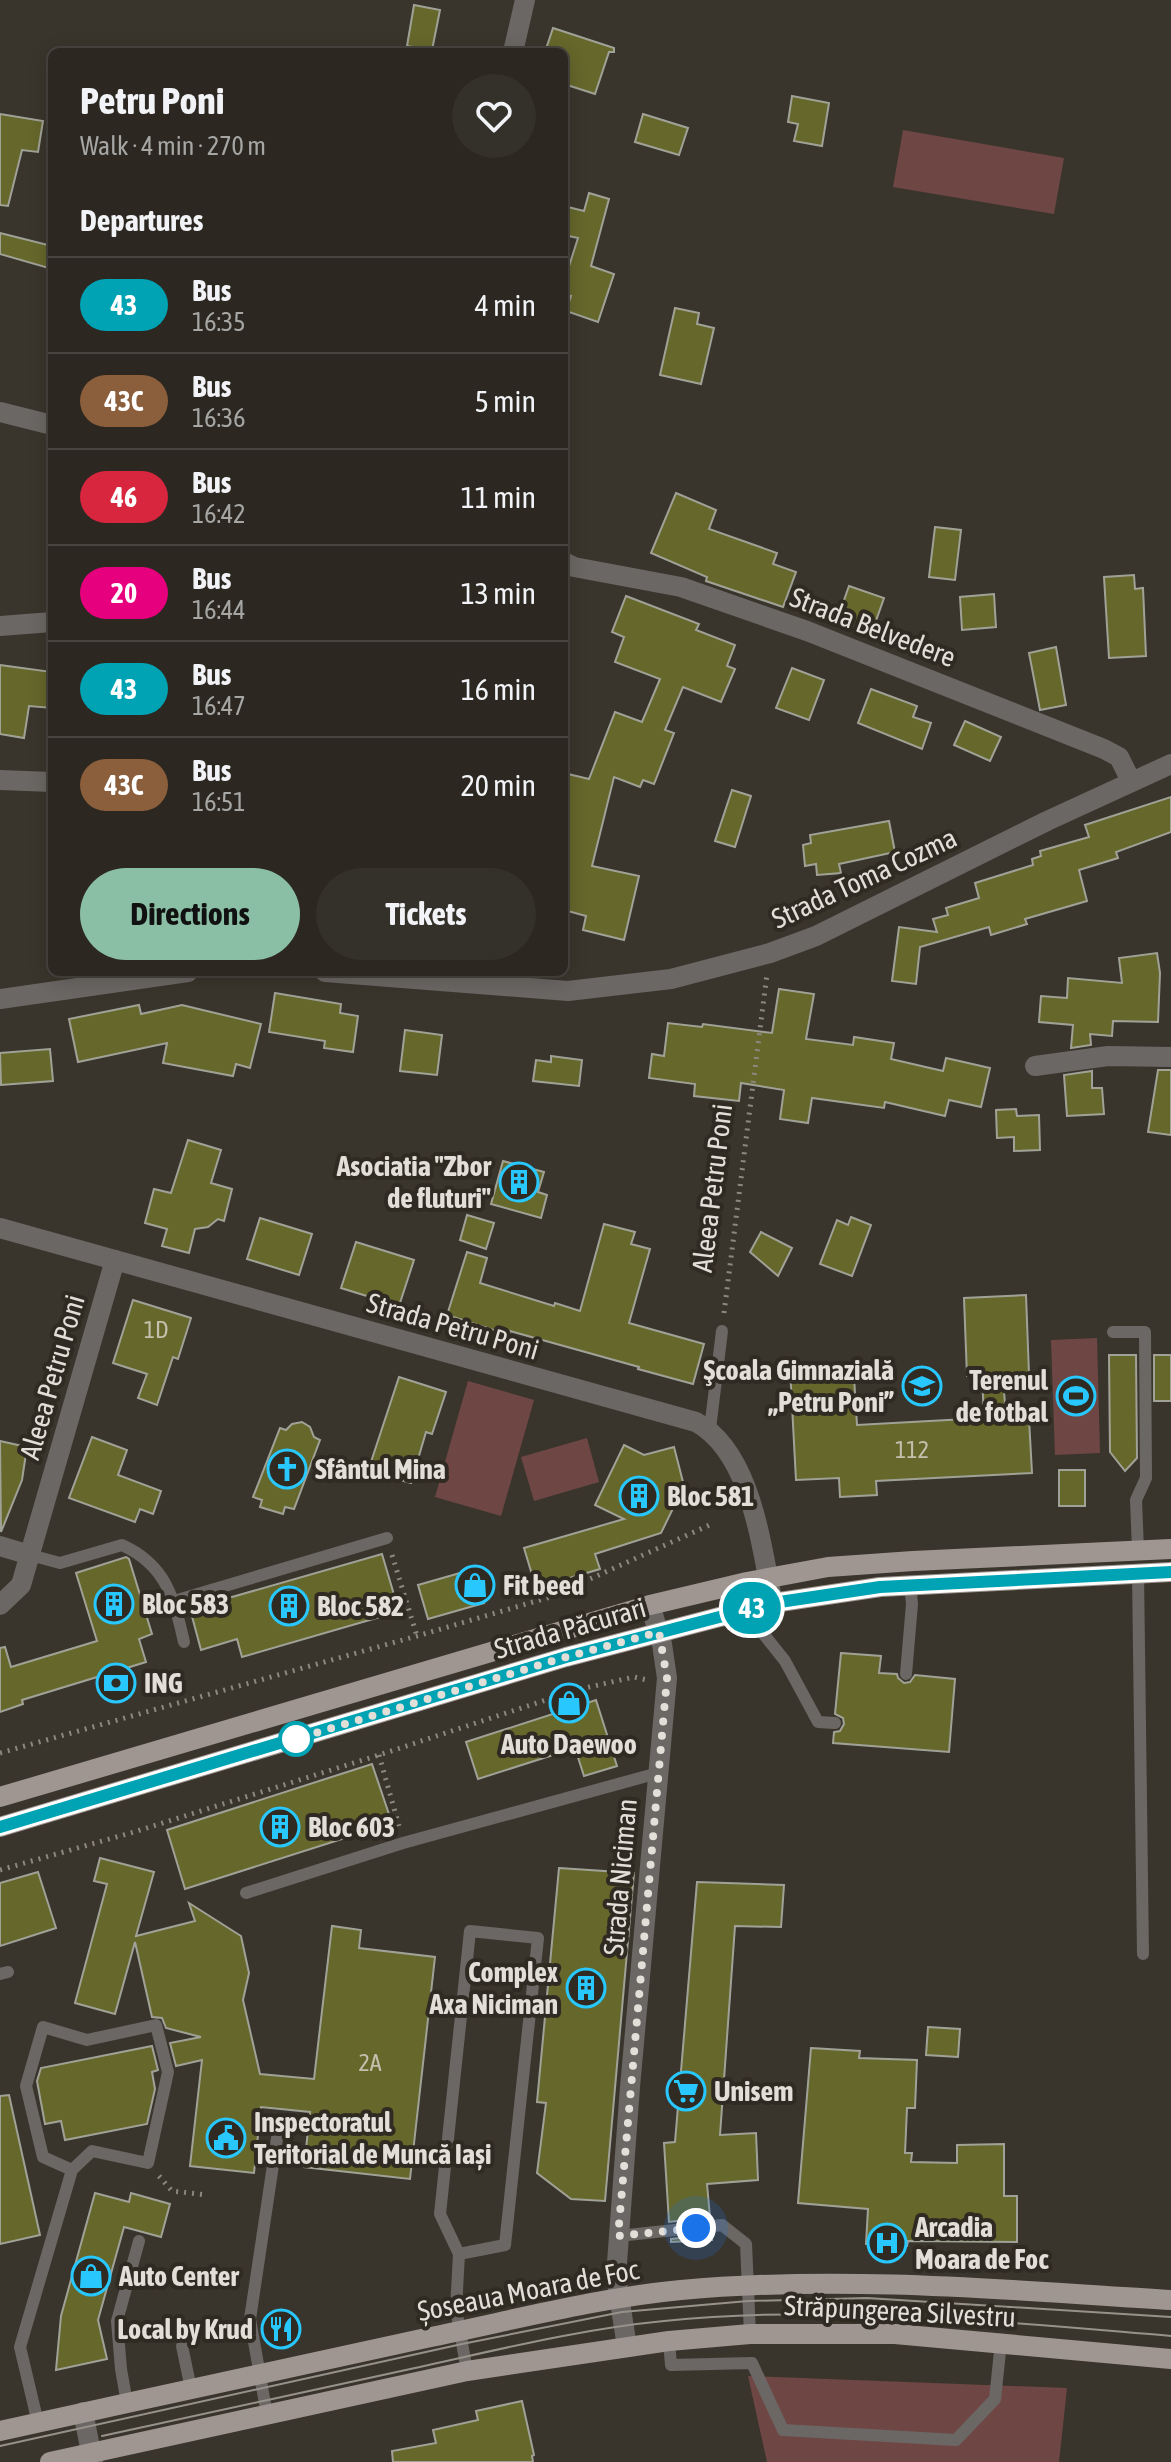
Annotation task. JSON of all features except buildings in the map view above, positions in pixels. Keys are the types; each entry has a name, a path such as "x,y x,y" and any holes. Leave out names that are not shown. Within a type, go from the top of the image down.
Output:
{"main road":[{"name":"Strada Păcurari","path":"0,1797 650,1605 747,1582 828,1567 1171,1549"},
{"name":"Strada Păcurari","path":"0,1827 566,1657 813,1595 910,1584 1171,1572"},
{"name":"Șoseaua Moara de Foc","path":"0,2431 460,2331 680,2290 871,2284 1171,2300"},
{"name":"Străpungerea Silvestru","path":"627,2347 750,2334 895,2334 1171,2359"},
{"path":"50,2462 92,2457 467,2371 627,2347"}],"street":[{"path":"514,48 525,0"},
{"path":"0,412 48,424"},
{"name":"Strada Belvedere","path":"568,566 681,587 822,636 1104,749 1119,757 1131,781"},
{"path":"0,626 48,622"},
{"name":"Strada Toma Cozma","path":"410,976 568,991 671,979 770,953 816,936 1171,764"},
{"path":"0,780 48,782"},
{"path":"0,999 160,976"},
{"path":"1035,1066 1108,1056 1171,1057"},
{"name":"Strada Petru Poni","path":"0,1228 696,1422 710,1429"},
{"name":"Aleea Petru Poni","path":"0,1605 21,1585 115,1260"},
{"path":"710,1429 724,1444 755,1516 768,1578 763,1606"},
{"path":"0,1546 30,1555"},
{"name":"Strada Niciman","path":"627,2347 616,2276 618,2236 667,1678 659,1632 650,1605"},
{"path":"83,2412 92,2457"}],"lane":[{"path":"710,1429 722,1331"},
{"path":"1113,1332 1145,1332 1146,1478 1136,1500 1138,1550"},
{"path":"174,1601 387,1538"},
{"path":"30,1555 60,1563 122,1545 143,1554 168,1585 184,1642"},
{"path":"1138,1573 1143,1954"},
{"path":"747,1582 763,1606 758,1627 785,1661 818,1722 835,1723"},
{"path":"906,1674 912,1604 910,1584"},
{"path":"246,1893 403,1843 658,1773"},
{"path":"459,2254 505,2245 538,1938 470,1931 440,2214 459,2254 456,2309 467,2371"},
{"path":"38,2423 20,2347 72,2170 92,2151 148,2163 168,2072 156,2025 87,2040 43,2027 26,2086 43,2157 72,2170"},
{"path":"267,2415 250,2319 279,2125"},
{"path":"618,2236 722,2225 746,2244 750,2334"},
{"path":"127,2403 117,2321 139,2241"},
{"path":"669,2341 671,2365 752,2363 783,2430 956,2440 995,2399 1001,2342"},
{"path":"182,2346 191,2389"}],"path":[{"name":"Aleea Petru Poni","path":"722,1331 770,953"},
{"path":"0,1753 550,1597 714,1523"},
{"path":"387,1538 417,1636"},
{"path":"0,1870 134,1832 576,1690 634,1677 652,1681"},
{"path":"379,1755 403,1843"},
{"path":"148,2163 172,2191 207,2195"}],"shaded area":[{"path":"903,130 1064,158 1054,214 893,187"},
{"name":"Terenul de fotbal","path":"1097,1338 1100,1453 1055,1455 1051,1340"},
{"path":"468,1381 534,1400 501,1516 435,1497"},
{"path":"587,1438 599,1482 534,1501 521,1457"},
{"path":"748,2376 1067,2388 1059,2462 767,2462"}],"tram line":[{"path":"0,2446 462,2344 622,2312 748,2301 867,2298 1171,2317"},
{"path":"102,2436 539,2341 664,2321 727,2316 854,2315 981,2321 1171,2336"}],"bus line":[{"name":"43","path":"0,1827 566,1657 773,1603 880,1587 1171,1572"}],"place":[{"name":"Asociatia \"Zbor de fluturi\"","path":"519,1182"},
{"name":"Şcoala Gimnazială „Petru Poni”","path":"922,1386"},
{"name":"Terenul de fotbal","path":"1076,1396"},
{"name":"Sfântul Mina","path":"287,1469"},
{"name":"Bloc 581","path":"639,1496"},
{"name":"Fit beed","path":"475,1585"},
{"name":"Bloc 583","path":"114,1604"},
{"name":"Bloc 582","path":"289,1606"},
{"name":"ING","path":"116,1683"},
{"name":"Auto Daewoo","path":"569,1703"},
{"name":"Bloc 603","path":"280,1827"},
{"name":"Complex Axa Niciman","path":"586,1988"},
{"name":"Unisem","path":"686,2091"},
{"name":"Inspectoratul Teritorial de Muncă Iași","path":"226,2138"},
{"name":"Arcadia Moara de Foc","path":"887,2243"},
{"name":"Auto Center","path":"91,2276"},
{"name":"Local by Krud","path":"281,2329"}],"route":[{"path":"296,1739 286,1742 659,1632 667,1678 618,2236 696,2228"}]}
